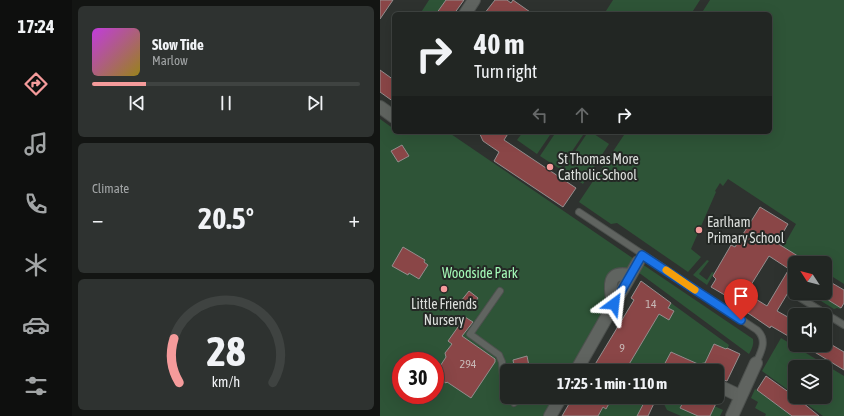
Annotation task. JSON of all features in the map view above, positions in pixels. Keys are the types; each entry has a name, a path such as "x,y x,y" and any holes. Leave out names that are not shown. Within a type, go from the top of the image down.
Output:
{"street":[{"path":"466,12 474,0"},
{"path":"380,108 392,116"},
{"path":"580,364 640,258"},
{"path":"732,416 756,363"},
{"path":"724,389 740,396"},
{"path":"550,416 557,404"}],"lane":[{"path":"579,212 640,258 760,333 763,338 763,346 756,363"},
{"path":"500,291 470,334 501,354 502,364"},
{"path":"803,300 844,325"}],"green space":[{"path":"429,0 447,0 453,12 421,12"},
{"path":"613,0 700,0 692,12 605,12"},
{"path":"710,0 844,0 844,284 832,276 832,256 798,256 783,247 796,224 728,179 723,186 720,183 715,191 716,192 691,249 701,257 688,272 617,223 611,224 579,202 625,134 772,134 772,12 702,12"},
{"name":"Woodside Park","path":"380,119 392,128 392,134 451,134 634,259 626,271 622,271 609,301 575,364 500,364 500,404 552,404 545,416 380,416"},
{"path":"522,134 551,134 537,154 517,140"},
{"path":"555,134 584,134 560,169 540,156"},
{"path":"587,134 594,134 609,144 583,184 562,171"},
{"path":"707,260 709,261 699,274 707,280 712,272 714,273 707,285 693,275"},
{"path":"642,264 753,339 749,354 638,272"},
{"path":"819,300 828,300 841,308 834,309"},
{"path":"671,303 729,345 722,364 699,364 672,352 669,356 680,364 629,364 659,314 668,308"},
{"path":"781,338 788,342 788,352 804,352 817,360 788,360 788,390 762,371"},
{"path":"832,369 844,376 844,416 823,416 807,404 832,404"},
{"path":"755,389 792,416 765,416 766,414 755,408 758,402 751,398"},
{"path":"606,404 643,404 637,416 598,416"},
{"path":"664,404 710,404 723,410 720,416 681,416 667,410"}],"building":[{"path":"380,0 393,0 380,19"},
{"path":"446,0 464,0 455,12 437,12"},
{"path":"495,0 507,0 511,3 513,0 530,12 486,12"},
{"path":"380,70 392,79 392,101 380,92"},
{"path":"480,134 508,134 504,140 576,188 563,207 494,161 499,152 483,141"},
{"path":"402,145 409,156 398,162 391,151"},
{"path":"760,207 788,224 777,243 798,256 788,256 788,268 769,256 746,293 767,306 788,271 788,293 777,311 788,317 788,336 771,326 770,328 745,311 747,308 711,287 716,279 713,276 731,245 735,247"},
{"path":"403,247 425,260 424,262 428,265 419,279 392,266"},
{"path":"641,281 671,303 668,308 674,311 669,320 659,314 629,364 595,364 634,300 631,298"},
{"path":"832,283 844,290 844,303 841,308 828,300 832,300"},
{"path":"469,291 478,298 471,308 461,301"},
{"path":"465,317 473,322 462,336 495,359 495,362 471,398 447,382 444,382 445,353 452,344 448,341"},
{"path":"714,344 740,354 727,381 724,380 724,364 698,364 705,363"},
{"path":"832,345 844,352 844,370 832,363 832,360 828,360 814,352 832,352"},
{"path":"671,352 698,364 665,364"},
{"path":"527,356 529,364 514,364 513,360"},
{"path":"766,376 788,392 788,404 804,404 819,416 792,416 757,390"},
{"path":"569,404 609,404 606,409 603,407 598,416 562,416"},
{"path":"643,404 654,404 648,416 637,416"},
{"path":"682,404 716,404 710,416 698,416 680,408"}],"slow traffic":[{"path":"666,270 695,290"}],"place":[{"name":"St Thomas More Catholic School","path":"550,167"},
{"name":"Earlham Primary School","path":"699,230"},
{"name":"Little Friends Nursery","path":"444,289"}],"route":[{"path":"614,304 642,255 741,320"}]}
